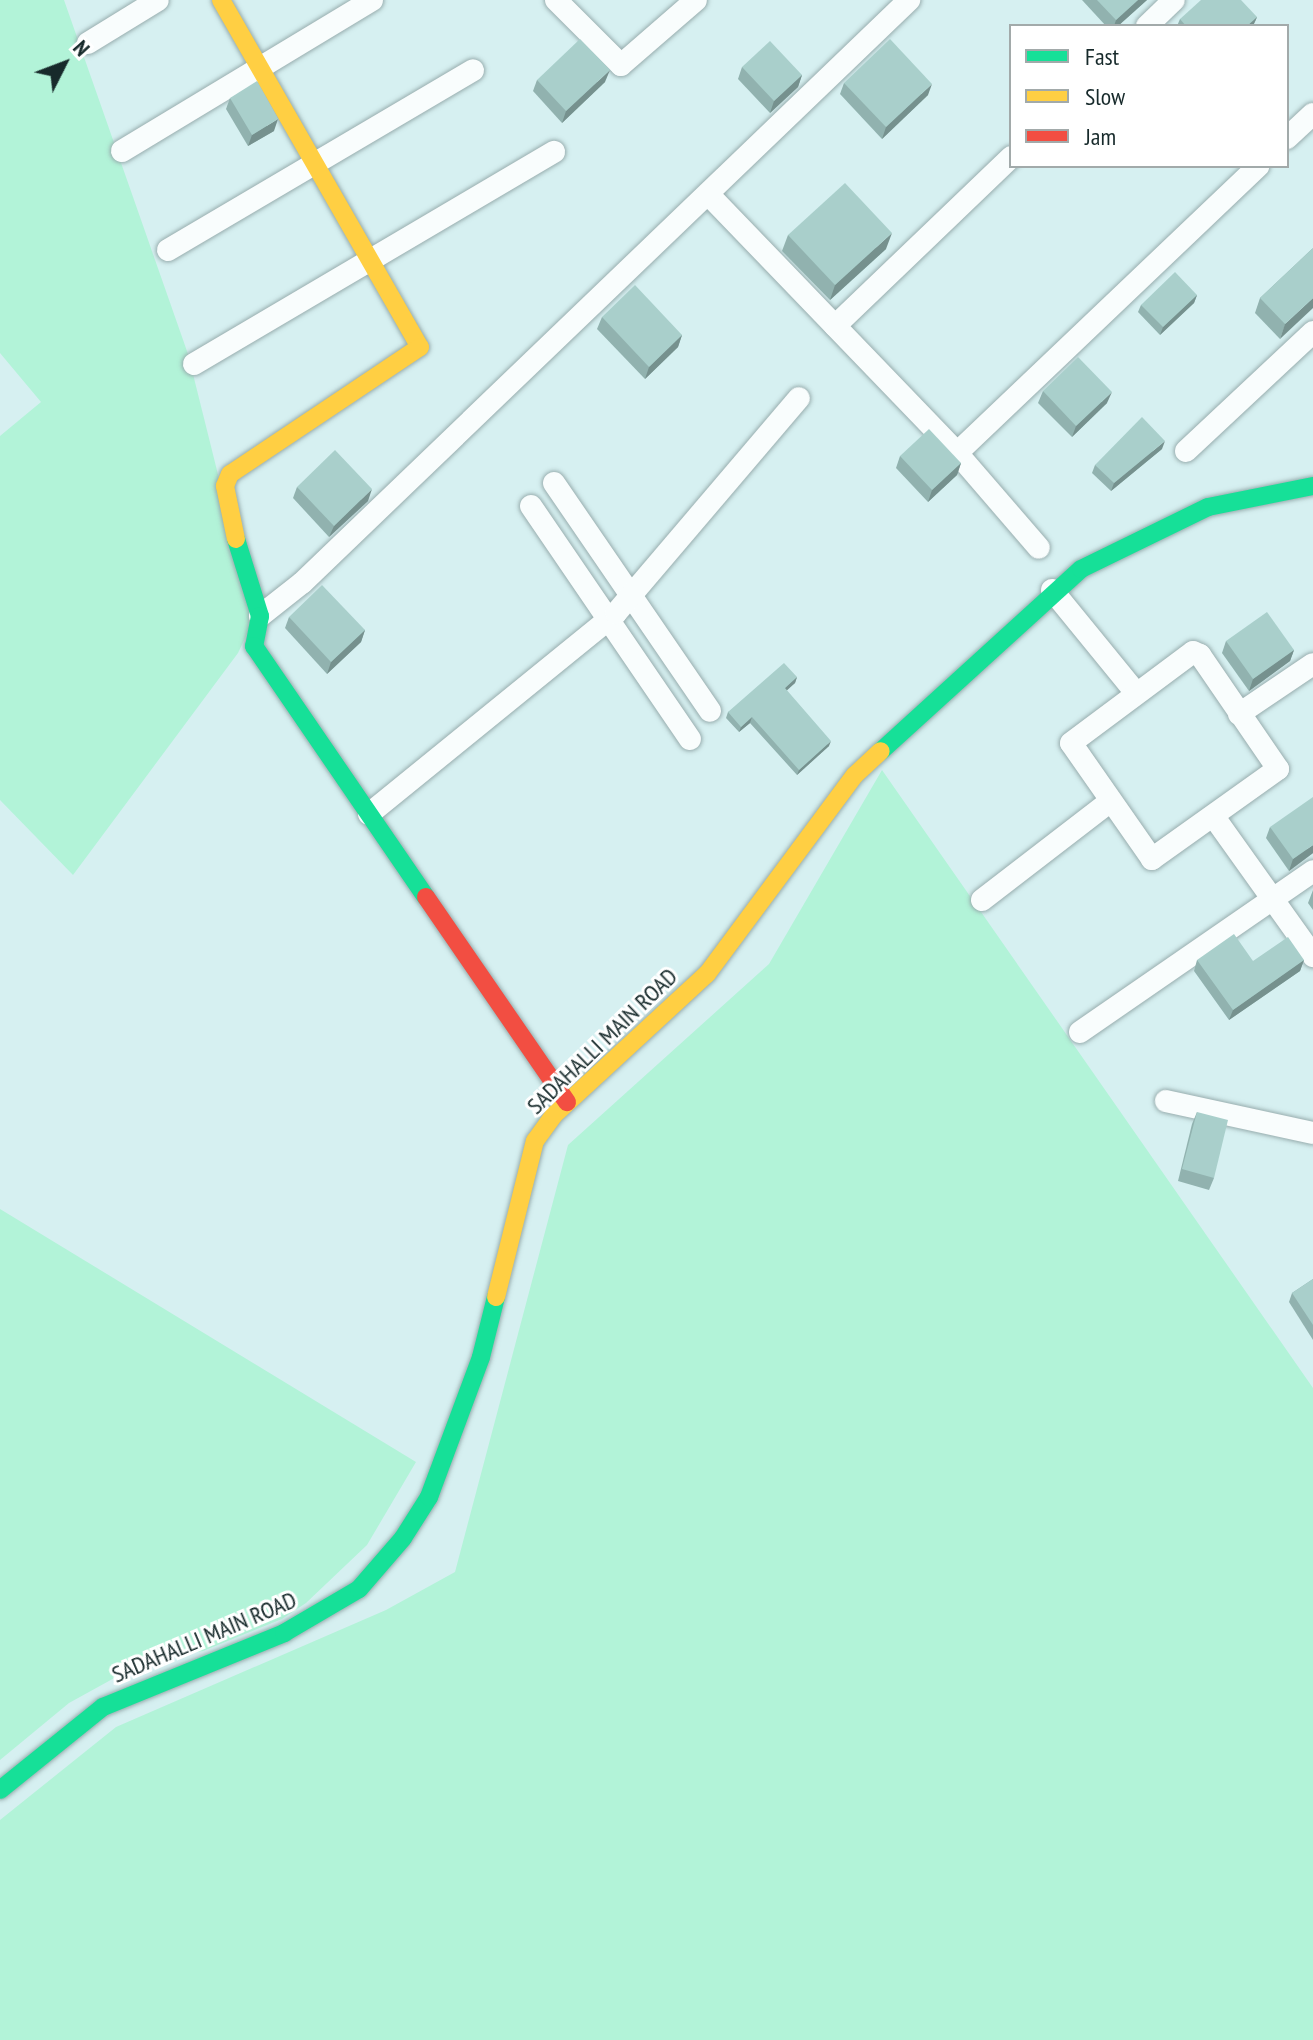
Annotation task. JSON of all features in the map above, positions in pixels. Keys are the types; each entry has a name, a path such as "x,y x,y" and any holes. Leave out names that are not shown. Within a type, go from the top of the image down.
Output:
{"street":[{"path":"88,43 158,0"},
{"path":"221,0 419,341 418,352 227,479 238,547 260,616 254,646 567,1102"},
{"path":"122,151 372,0"},
{"path":"556,0 621,65 696,0"},
{"path":"260,616 302,583 909,0"},
{"path":"1149,24 1174,0"},
{"path":"168,250 473,70"},
{"path":"1289,136 1313,114"},
{"path":"194,364 554,152"},
{"path":"835,326 1009,159"},
{"path":"957,453 1256,168"},
{"path":"709,195 957,453 1039,548"},
{"path":"1186,451 1313,332"},
{"path":"369,814 609,619 799,398"},
{"path":"554,483 710,711"},
{"name":"SADAHALLI MAIN ROAD","path":"0,1790 103,1707 284,1633 359,1589 403,1538 429,1497 481,1357 527,1159 544,1126 707,974 855,775 1052,590 1081,569 1208,507 1313,486"},
{"path":"531,506 690,739"},
{"path":"1052,590 1136,693"},
{"path":"1196,653 1278,769 1152,859 1108,803 1071,743 1136,693 1196,653"},
{"path":"1239,714 1313,664"},
{"path":"982,900 1108,803"},
{"path":"1214,817 1313,956"},
{"path":"1080,1032 1313,871"},
{"path":"1166,1101 1313,1133"}],"green space":[{"path":"0,0 64,0 188,354 254,619 238,653 73,875 0,800 0,436 41,402 0,353"},
{"path":"882,770 1313,1388 1313,2040 0,2040 0,1820 116,1727 386,1610 455,1572 568,1145 769,964"},
{"path":"0,1209 416,1462 367,1545 306,1603 282,1619 203,1651 147,1660 69,1703 0,1760"}],"building":[{"path":"1097,0 1138,0 1116,20"},
{"path":"1201,0 1241,0 1257,17 1249,24 1184,24 1180,19"},
{"path":"580,39 610,70 566,111 537,80"},
{"path":"890,39 932,84 886,127 844,83"},
{"path":"770,41 802,75 774,101 742,67"},
{"path":"257,81 278,119 252,135 230,98"},
{"path":"845,183 892,233 835,285 788,235"},
{"path":"1313,248 1313,298 1285,324 1260,298"},
{"path":"1175,272 1197,295 1163,327 1141,305"},
{"path":"635,285 682,335 649,367 602,317"},
{"path":"1078,357 1112,392 1076,426 1043,391"},
{"path":"1142,417 1165,441 1114,483 1095,465"},
{"path":"929,429 961,463 932,490 900,456"},
{"path":"335,450 372,489 334,526 297,487"},
{"path":"322,585 365,630 331,662 289,617"},
{"path":"1267,612 1294,650 1253,679 1226,641"},
{"path":"784,663 797,677 785,688 831,741 799,770 752,717 741,727 728,712"},
{"path":"1313,797 1313,845 1293,859 1270,827"},
{"path":"1234,934 1253,961 1288,937 1304,960 1233,1010 1197,960"},
{"path":"1197,1112 1228,1120 1214,1178 1182,1169"},
{"path":"1313,1279 1313,1325 1292,1293"}],"traffic: fast":[{"path":"881,751 1081,569 1208,507 1313,486"},
{"path":"236,539 260,616 254,646 426,897"},
{"path":"0,1790 103,1707 284,1633 359,1589 403,1538 429,1497 481,1357 496,1297"}],"traffic: slow":[{"path":"221,0 420,347 230,474 225,486 236,539"},
{"path":"496,1297 535,1141 554,1115 707,974 855,775 881,751"}],"traffic: jam":[{"path":"426,897 567,1102"}]}
